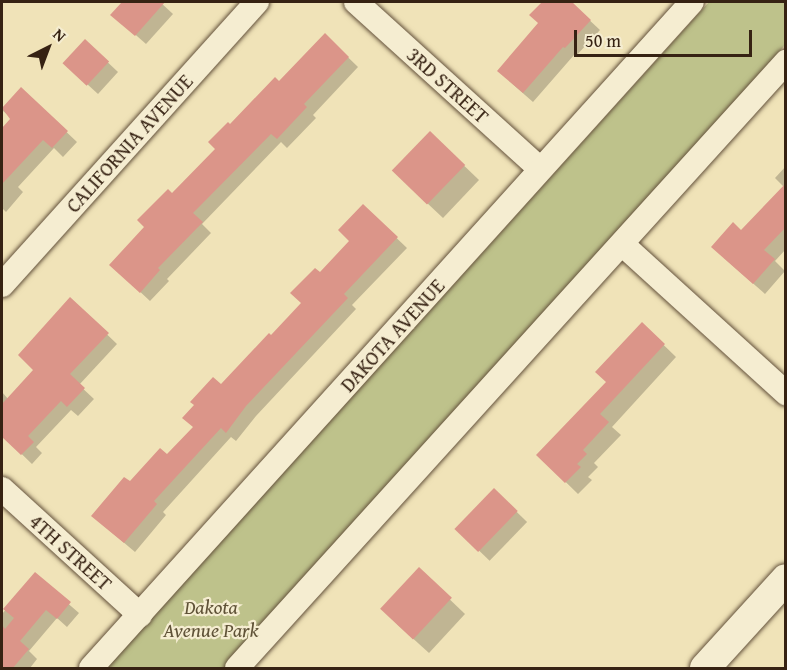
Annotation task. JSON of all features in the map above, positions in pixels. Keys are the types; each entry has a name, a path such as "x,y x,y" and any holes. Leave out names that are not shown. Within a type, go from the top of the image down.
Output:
{"street":[{"name":"CALIFORNIA AVENUE","path":"2,285 257,2"},
{"name":"3RD STREET","path":"356,2 540,170"},
{"name":"DAKOTA AVENUE","path":"92,669 693,2"},
{"path":"237,669 786,62"},
{"path":"622,244 786,393"},
{"name":"4TH STREET","path":"2,489 140,615"},
{"path":"705,669 786,579"}],"green space":[{"name":"Dakota Avenue Park","path":"709,2 785,2 785,45 224,668 107,668"}],"building":[{"path":"122,2 165,2 135,36 110,15"},
{"path":"542,2 572,2 591,20 565,48 563,47 523,93 497,71 538,23 529,15"},
{"path":"325,33 349,57 304,104 307,107 277,139 271,134 193,213 203,222 158,268 160,270 140,293 109,265 144,227 137,220 168,189 172,193 215,149 208,142 228,122 230,124 275,77 279,81"},
{"path":"85,39 109,62 87,86 62,63"},
{"path":"21,87 68,131 52,148 43,140 2,184 2,128 10,119 2,108"},
{"path":"430,131 465,165 427,205 392,171"},
{"path":"786,183 786,227 764,250 775,259 753,284 711,247 733,222 741,230"},
{"path":"363,204 398,237 344,294 348,298 246,406 226,433 221,428 154,501 157,504 124,543 91,516 124,477 130,481 160,448 167,454 193,427 182,418 194,405 190,402 213,377 221,384 301,303 290,293 315,268 320,272 349,241 338,230"},
{"path":"70,297 109,333 70,374 85,388 67,407 61,401 28,436 34,442 21,455 2,437 2,404 33,370 18,355"},
{"path":"642,322 665,344 600,414 609,422 583,450 587,454 577,464 581,467 565,483 536,455 606,382 595,372"},
{"path":"494,488 518,511 478,552 454,529"},
{"path":"419,567 452,598 413,639 380,609"},
{"path":"35,572 71,602 57,619 46,610 20,641 29,649 12,669 2,669 2,625 5,629 14,618 3,609"}]}
